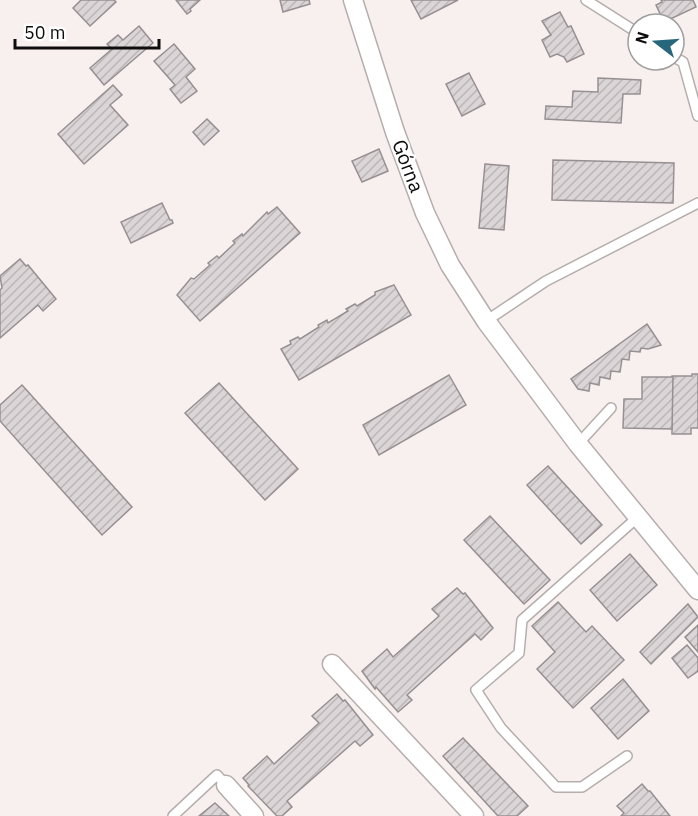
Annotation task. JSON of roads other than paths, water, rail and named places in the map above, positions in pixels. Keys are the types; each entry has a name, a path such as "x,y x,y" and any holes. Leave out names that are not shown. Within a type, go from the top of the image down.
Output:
{"street":[{"name":"Górna","path":"353,0 395,132 425,213 450,265 486,321 578,444 698,590"},
{"path":"332,664 474,816"},
{"path":"226,785 254,816"}],"lane":[{"path":"586,0 626,25"},
{"path":"686,72 698,116"},
{"path":"486,321 546,281 698,203"},
{"path":"578,444 611,408"},
{"path":"627,756 582,787 556,787 501,728 476,690 519,653 522,620 639,516"},
{"path":"173,816 217,775 226,785"}]}
